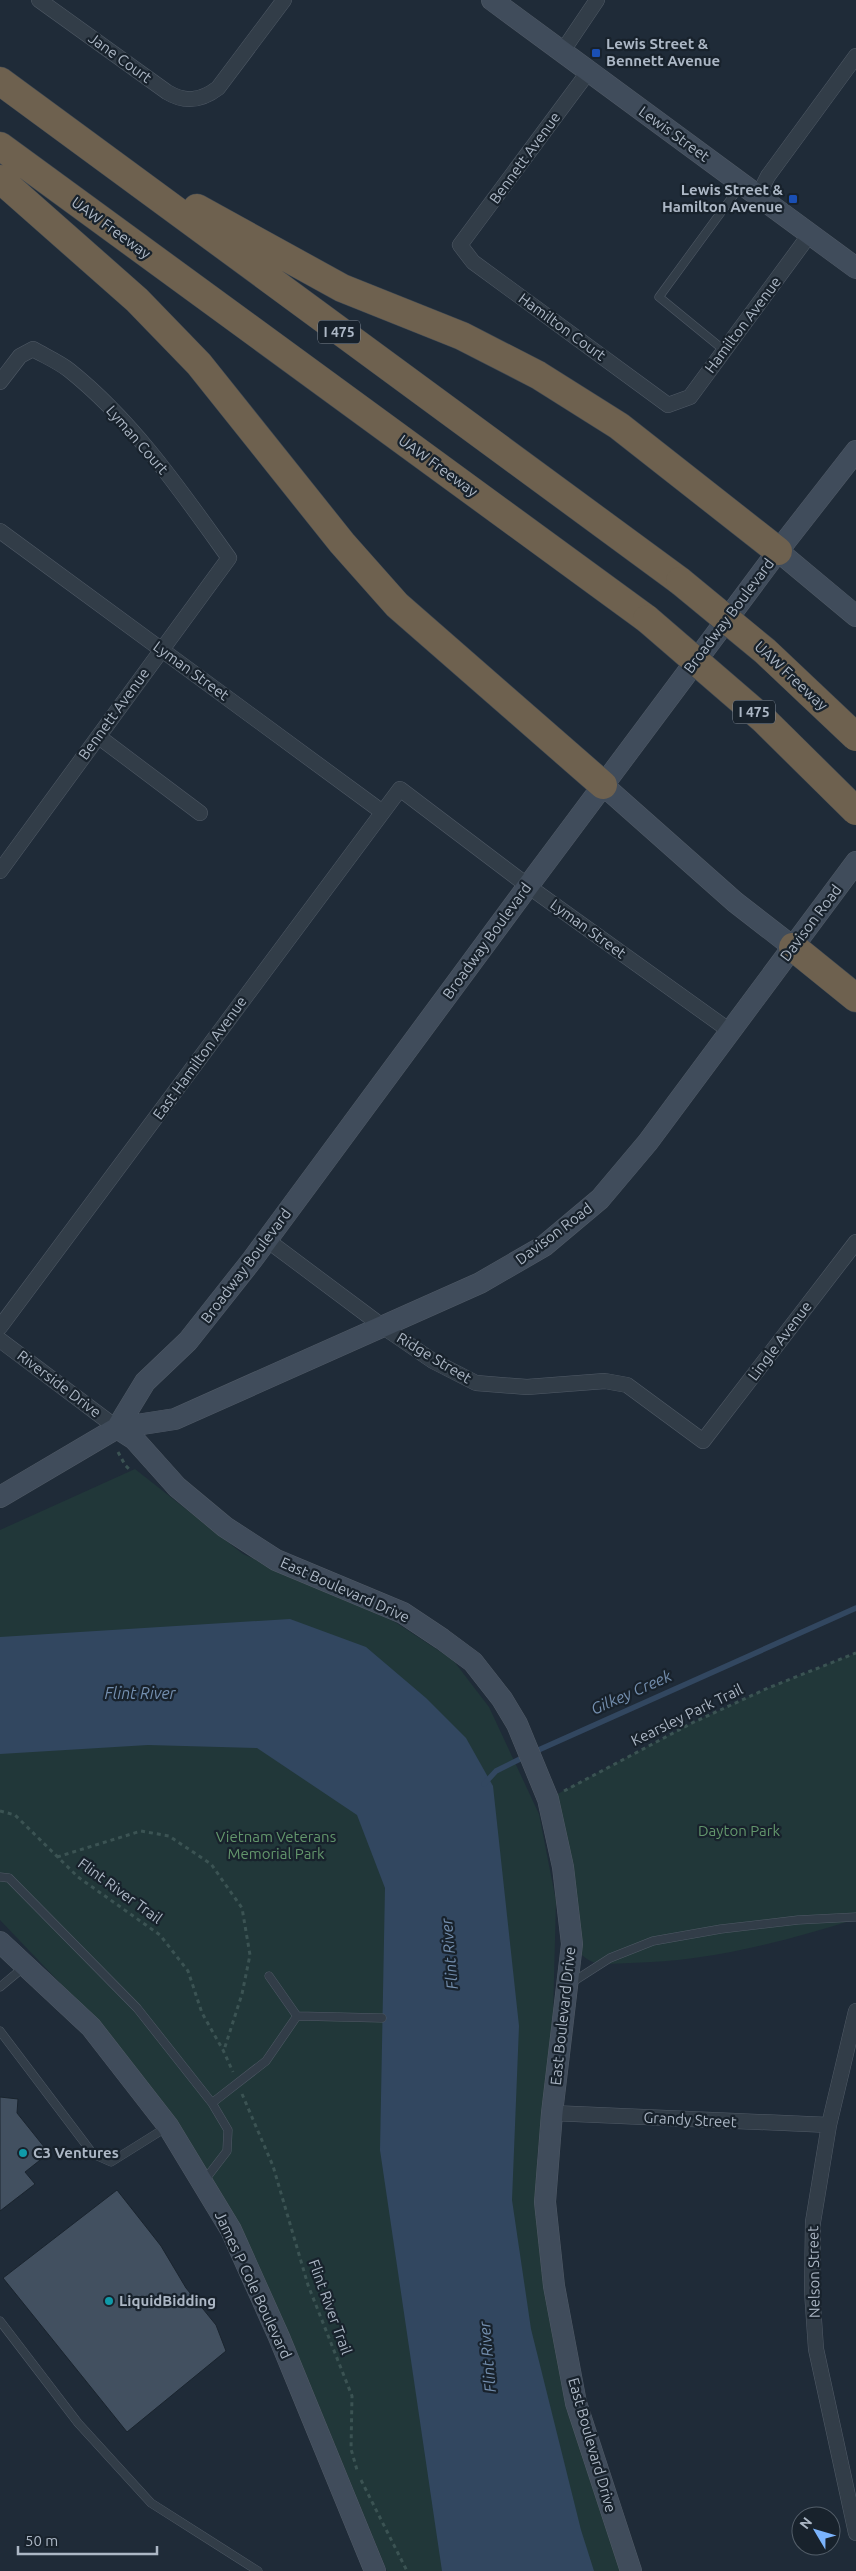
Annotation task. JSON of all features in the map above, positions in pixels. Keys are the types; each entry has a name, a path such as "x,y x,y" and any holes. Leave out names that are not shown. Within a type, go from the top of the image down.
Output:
{"highway":[{"name":"UAW Freeway","path":"0,81 680,581 765,651 856,737"},
{"name":"UAW Freeway","path":"0,146 647,619 764,720 856,811"},
{"path":"92,148 342,288 469,340 538,375 619,426 778,550"},
{"path":"0,179 137,300 199,364 342,542 397,605 603,785"},
{"path":"793,947 856,998"}],"main road":[{"name":"Lewis Street","path":"492,0 856,268"},
{"name":"Broadway Boulevard","path":"118,1428 145,1382 188,1341 267,1240 778,550 856,451"},
{"path":"778,550 856,616"},
{"path":"603,785 735,902 793,947"},
{"name":"Davison Road","path":"118,1428 175,1419 504,1270 544,1246 600,1199 648,1142 856,862"},
{"path":"0,1497 118,1428"},
{"name":"East Boulevard Drive","path":"118,1428 134,1439 177,1487 225,1527 276,1560 404,1613 442,1639 473,1662 502,1699 517,1724 544,1789 563,1867 572,1944 552,2113 545,2202 554,2286 576,2403 631,2571"},
{"name":"James P Cole Boulevard","path":"0,1942 91,2027 168,2126 231,2230 279,2337 375,2571"}],"street":[{"name":"Jane Court","path":"39,0 179,99 206,97 218,88 284,0"},
{"path":"562,52 597,0"},
{"path":"750,190 768,176 856,56"},
{"name":"Bennett Avenue","path":"460,246 589,71"},
{"name":"Hamilton Avenue","path":"668,405 690,397 810,234"},
{"name":"Hamilton Court","path":"460,246 473,262 668,405"},
{"name":"Lyman Court","path":"2,376 20,356 33,349 68,369 125,422 179,488 229,558"},
{"name":"Lyman Street","path":"0,531 381,811"},
{"name":"Bennett Avenue","path":"0,871 229,558"},
{"path":"99,737 200,813"},
{"name":"Lyman Street","path":"400,789 528,886 730,1031"},
{"name":"East Hamilton Avenue","path":"0,1326 381,811 400,789"},
{"name":"Ridge Street","path":"267,1240 382,1326 433,1361 476,1383 527,1387 605,1381 627,1385 703,1441"},
{"name":"Lingle Avenue","path":"703,1441 856,1242"},
{"name":"Riverside Drive","path":"0,1340 118,1428"},
{"name":"Nelson Street","path":"856,2011 829,2125 812,2222 812,2291 816,2348 856,2533"},
{"name":"Grandy Street","path":"552,2113 829,2125"}],"lane":[{"path":"724,350 659,297 750,190"},
{"path":"0,1877 9,1878 137,2008 212,2103 228,2130 227,2152 202,2182"},
{"path":"567,1985 610,1958 653,1941 779,1922 856,1917"},
{"path":"0,1986 25,1966"},
{"path":"269,1976 297,2016"},
{"path":"212,2103 266,2061 297,2016"},
{"path":"297,2016 382,2018"},
{"path":"0,2031 93,2154 111,2162 168,2126"},
{"path":"0,2322 78,2423 151,2503 258,2571"}],"path":[{"name":"Kearsley Park Trail","path":"544,1789 701,1720 768,1688 856,1653"},
{"name":"Flint River Trail","path":"0,1811 15,1816 78,1877 160,1934 188,1971 202,2013 223,2050 274,2166 308,2285 352,2396 351,2449 358,2474 407,2571"},
{"name":"Flint River Trail","path":"57,1857 141,1830 169,1836 212,1864 242,1908 250,1955 242,1994 223,2050"}],"green space":[{"name":"Vietnam Veterans Memorial Park","path":"135,1469 243,1554 395,1622 453,1660 489,1707 539,1814 556,1901 553,2017 537,2158 539,2235 571,2371 639,2571 387,2571 290,2337 100,2025 0,1920 0,1530"},
{"name":"Dayton Park","path":"856,1653 856,1919 773,1943 688,1959 604,1964 592,1962 582,1955 572,1944 548,1799 692,1723 768,1688"}],"water":[{"name":"Flint River","path":"290,1619 366,1647 426,1698 466,1738 493,1786 519,2026 512,2200 531,2329 581,2530 594,2571 442,2571 380,2150 385,1888 357,1815 257,1748 148,1745 0,1754 0,1637"}],"building":[{"name":"C3 Ventures","path":"0,2097 18,2099 17,2113 49,2153 25,2172 35,2184 0,2211"},
{"name":"LiquidBidding","path":"117,2190 161,2246 186,2288 216,2325 226,2351 127,2432 3,2278"}],"waterway":[{"name":"Gilkey Creek","path":"534,1752 856,1608"},
{"name":"Gilkey Creek","path":"484,1784 496,1771 526,1756"}],"place":[{"name":"Lewis Street & Bennett Avenue","path":"596,53"},
{"name":"Lewis Street & Hamilton Avenue","path":"793,199"},
{"name":"C3 Ventures","path":"23,2153"},
{"name":"LiquidBidding","path":"109,2301"}]}
